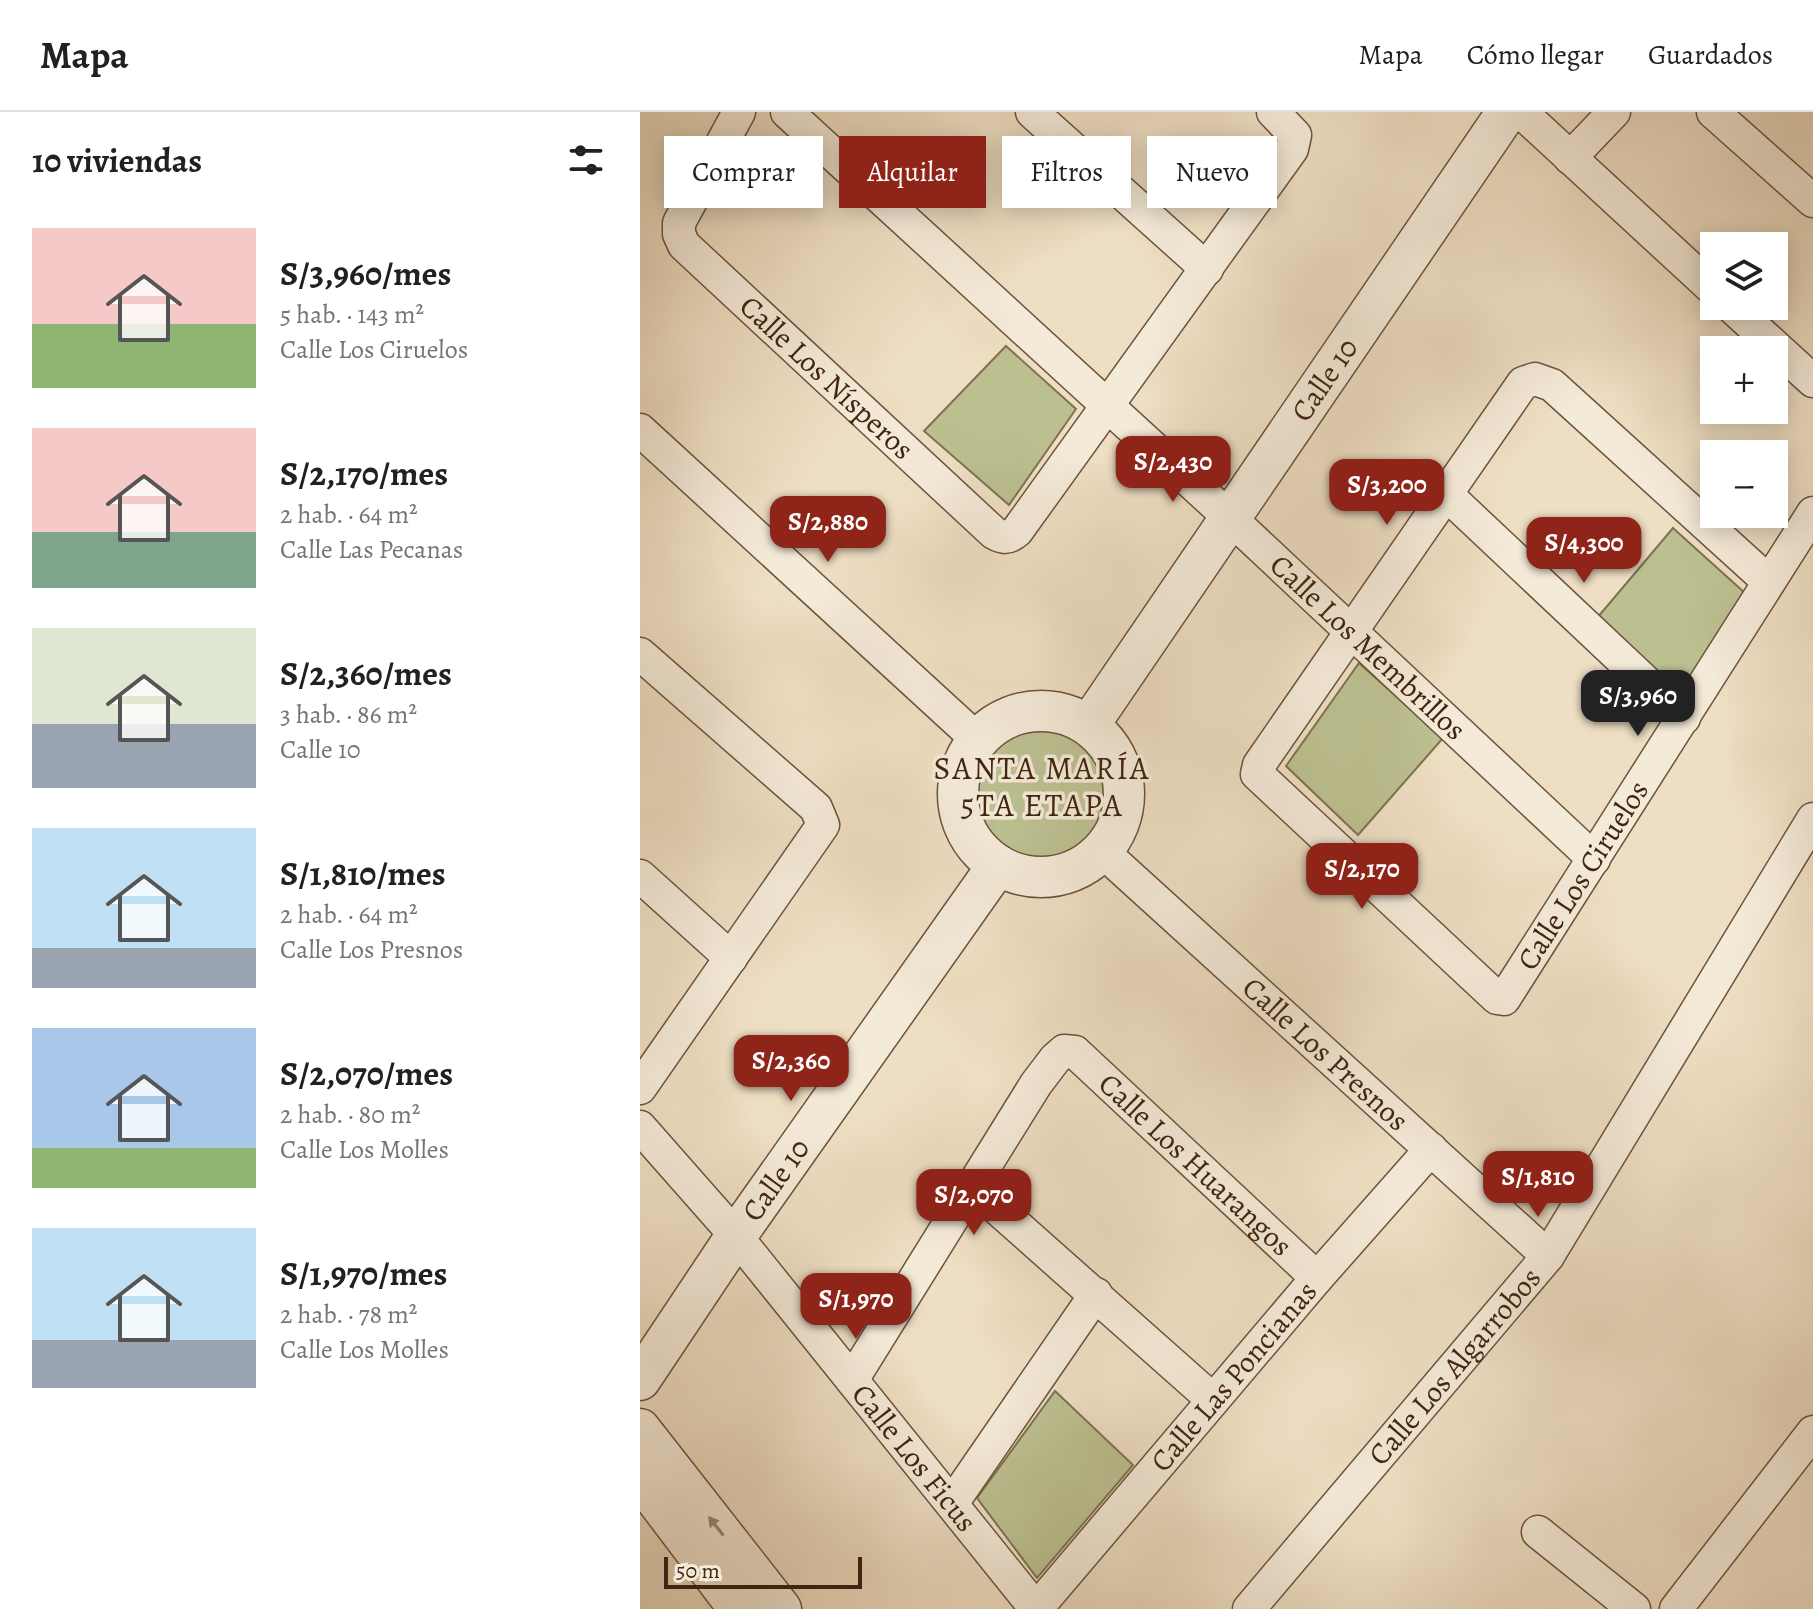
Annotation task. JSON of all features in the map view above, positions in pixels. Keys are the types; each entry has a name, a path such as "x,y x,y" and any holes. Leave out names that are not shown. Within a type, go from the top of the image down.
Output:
{"street":[{"name":"Calle Los Nísperos","path":"739,112 679,223 679,234 684,245 1002,538 1017,531 1292,149 1295,135 1273,112"},
{"name":"Calle Los Membrillos","path":"787,112 1230,518 1594,859"},
{"path":"1032,112 1207,269"},
{"name":"Calle 10","path":"1089,725 1507,112"},
{"path":"1521,112 1700,277"},
{"path":"1570,158 1614,112"},
{"path":"1713,112 1813,201"},
{"path":"1746,320 1813,381"},
{"path":"1350,630 1523,383 1535,379 1552,385 1768,581"},
{"path":"640,430 978,740"},
{"path":"1445,493 1684,718"},
{"name":"Calle Los Ciruelos","path":"1350,630 1259,765 1257,774 1497,998 1504,999 1813,513"},
{"path":"640,654 820,814 823,825 640,1088"},
{"path":"1043,710 1067,715 1089,725 1109,745 1122,771 1124,800 1117,828 1102,851 1079,868 1052,876 1024,876 998,865 976,846 963,821 958,793 964,765 978,740 996,724 1019,714 1043,710"},
{"name":"Calle Los Algarrobos","path":"1249,1609 1548,1256 1813,819"},
{"name":"Calle Los Presnos","path":"1102,851 1548,1256"},
{"name":"Calle 10","path":"643,1371 998,865"},
{"path":"640,876 731,958"},
{"name":"Calle Los Huarangos","path":"973,1187 1055,1059 1064,1051 1075,1052 1317,1278"},
{"name":"Calle Los Ficus","path":"640,1127 736,1236 1028,1599 1036,1603"},
{"name":"Calle Las Poncianas","path":"1036,1603 1043,1601 1317,1278 1431,1149"},
{"path":"852,1380 973,1187 1213,1400"},
{"path":"953,1502 1096,1294"},
{"path":"640,1429 781,1609"},
{"path":"1676,1609 1813,1432"},
{"path":"640,1478 739,1609"},
{"path":"1538,1532 1634,1609"}],"green space":[{"path":"1006,346 1076,409 1009,505 924,431"},
{"path":"1673,528 1746,594 1682,710 1592,624"},
{"path":"1359,663 1443,738 1358,835 1286,766"},
{"path":"1041,726 1067,731 1089,745 1103,767 1108,793 1103,819 1089,841 1067,855 1041,860 1015,855 993,841 979,819 974,793 979,767 993,745 1015,731"},
{"path":"1055,1391 1133,1465 1037,1578 977,1498"}],"district":[{"name":"SANTA MARÍA 5TA ETAPA","path":"1042,786"}]}
